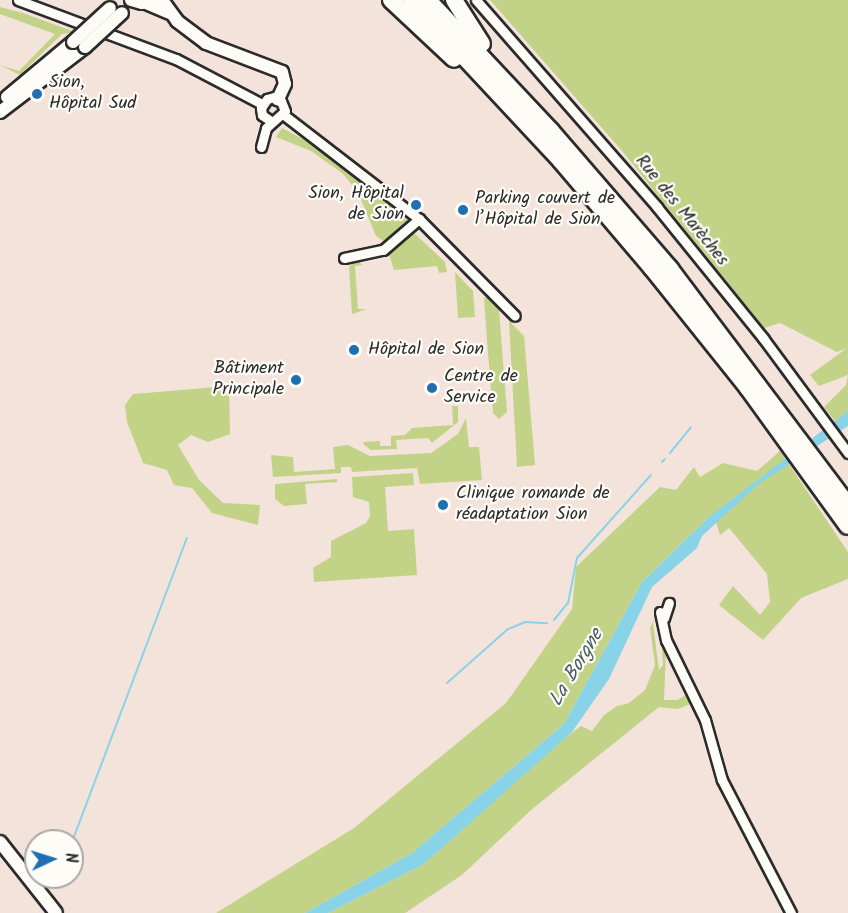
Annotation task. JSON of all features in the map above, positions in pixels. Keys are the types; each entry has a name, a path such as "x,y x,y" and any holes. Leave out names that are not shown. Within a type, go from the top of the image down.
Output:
{"highway":[{"path":"391,0 561,160"},
{"path":"411,0 561,160 753,384"},
{"path":"428,0 515,91 619,208 753,384 847,517"},
{"path":"454,0 515,91"}],"street":[{"path":"18,0 176,59 262,104"},
{"path":"162,0 169,14"},
{"path":"169,0 182,25"},
{"name":"Rue des Marèches","path":"476,0 657,207 799,386 848,453"},
{"path":"0,112 79,44 112,7 142,1 169,14 182,25 228,53 279,69 285,81 278,99"},
{"path":"0,103 79,44 112,7"},
{"path":"271,121 262,115 262,104 267,99 278,99 283,104 284,115 419,219 515,316"},
{"path":"261,147 261,138 271,121 284,115"},
{"path":"345,258 383,250 419,219"},
{"path":"669,603 662,615 666,640 705,720 722,780 790,913"},
{"path":"0,842 56,913"}],"green space":[{"path":"490,0 848,0 848,375 819,386 810,375 847,348 837,352 780,323 764,328 623,152"},
{"path":"0,7 75,32 62,34 20,75 0,65 19,71 55,34 0,14"},
{"path":"282,128 333,155 408,221 385,242 376,236 358,192 342,173 311,151 276,137"},
{"path":"413,232 445,262 447,272 439,273 437,266 394,270 389,254"},
{"path":"359,261 362,265 355,266 358,309 367,309 352,314 349,268 352,262"},
{"path":"455,272 473,291 475,317 458,318"},
{"path":"490,296 499,310 507,412 499,419 493,413 487,341 484,298"},
{"path":"509,321 524,336 535,465 517,467"},
{"path":"848,375 848,411 835,421 824,407 846,385"},
{"path":"229,386 230,434 208,442 191,435 178,445 199,480 223,503 260,505 258,525 212,513 192,488 174,485 167,470 143,463 127,422 125,405 133,394"},
{"path":"452,406 458,406 458,422 432,443 428,438 396,440 397,449 371,450 364,445 363,442 380,441 380,446 391,446 391,436 405,435 412,428 453,425"},
{"path":"466,418 469,447 479,447 482,480 420,484 417,468 352,472 351,467 341,467 341,473 273,477 271,455 293,457 294,472 335,469 333,447 348,445 370,456 431,453 458,434"},
{"path":"780,451 848,552 848,579 801,598 763,640 719,605 733,586 760,615 770,602 767,574 729,528 720,535 716,522 709,517 642,582 564,724 412,853 305,913 216,913 354,828 506,703 572,609 576,567 660,487 676,490 694,467 700,477 723,463 757,471"},
{"path":"413,473 414,485 385,487 388,531 414,529 417,575 314,582 313,568 331,557 331,541 366,523 370,516 369,502 353,497 352,477"},
{"path":"337,479 337,482 305,484 307,504 284,506 275,499 275,484"},
{"path":"658,611 653,623 659,670 663,665 660,620 670,651 666,655 664,700 677,700 691,692 695,702 678,709 659,707 531,810 462,875 405,913 328,913 424,864 550,749 581,726 592,731 604,715 617,706 629,703 645,690 655,665 650,628"}],"water":[{"path":"848,411 848,426 760,483 702,536 697,548 652,587 609,679 572,732 424,864 328,913 305,913 412,853 564,724 642,582 709,517"}],"waterway":[{"path":"670,453 691,427"},
{"path":"662,462 665,459"},
{"path":"554,620 568,603 577,558 651,475"},
{"path":"77,829 187,538"},
{"path":"447,683 508,629 525,622 547,623"}],"place":[{"name":"Sion, Hôpital Sud","path":"37,94"},
{"name":"Sion, Hôpital de Sion","path":"416,205"},
{"name":"Parking couvert de l’Hôpital de Sion","path":"463,210"},
{"name":"Hôpital de Sion","path":"354,350"},
{"name":"Bâtiment Principale","path":"296,380"},
{"name":"Centre de Service","path":"432,388"},
{"name":"Clinique romande de réadaptation Sion","path":"443,505"}],"water label":[{"name":"La Borgne","path":"577,668"}]}
